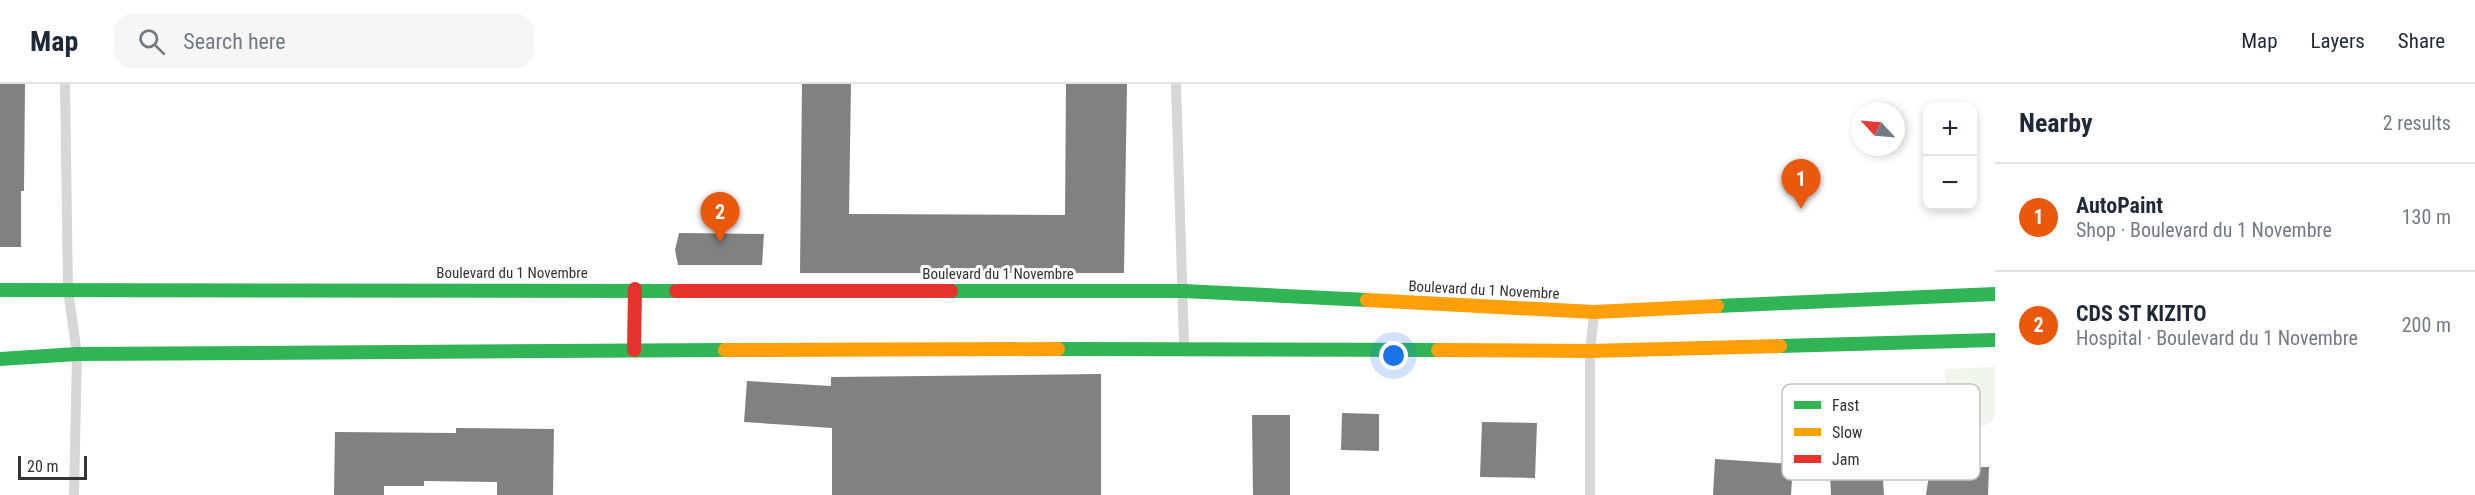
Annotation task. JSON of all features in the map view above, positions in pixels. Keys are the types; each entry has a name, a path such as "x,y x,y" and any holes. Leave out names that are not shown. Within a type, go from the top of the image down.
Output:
{"main road":[{"path":"634,350 635,289"},
{"name":"Boulevard du 1 Novembre","path":"0,290 1183,291 1594,312 1995,294"},
{"path":"0,358 77,354 634,350 1184,348 1590,351 1995,340"}],"lane":[{"path":"65,84 68,290 77,354 74,495"},
{"path":"1176,84 1184,348"},
{"path":"1590,495 1590,351 1594,312"}],"shaded area":[{"path":"1995,367 1995,417 1991,422 1980,427 1980,384 1946,384 1945,369"}],"building":[{"path":"0,84 25,84 21,247 0,247"},
{"path":"802,84 851,84 849,214 1065,215 1066,84 1127,84 1124,273 800,273"},
{"path":"679,233 764,234 762,265 678,265 675,250"},
{"path":"1101,374 1101,495 832,495 832,428 744,422 747,381 831,386 831,377"},
{"path":"1342,413 1379,414 1379,451 1341,450"},
{"path":"1252,415 1290,415 1290,495 1253,495"},
{"path":"1482,422 1537,423 1535,478 1480,477"},
{"path":"456,428 554,429 553,495 497,495 497,482 424,481 424,486 384,486 384,495 334,495 335,432 456,433"},
{"path":"1715,459 1782,463 1782,480 1792,480 1791,495 1713,495"},
{"path":"1980,467 1989,467 1988,495 1926,495 1928,480 1980,480"},
{"path":"1830,480 1883,480 1884,495 1831,495"}],"traffic: fast":[{"path":"0,290 676,291"},
{"path":"951,291 1183,291 1367,300"},
{"path":"1717,306 1995,294"},
{"path":"1780,346 1995,340"},
{"path":"1058,349 1438,350"},
{"path":"0,359 77,354 725,350"}],"traffic: slow":[{"path":"1367,300 1594,312 1717,306"},
{"path":"1438,350 1590,351 1780,346"},
{"path":"725,350 1058,349"}],"traffic: jam":[{"path":"634,350 635,289"},
{"path":"676,291 951,291"}],"place":[{"name":"AutoPaint","path":"1801,209"},
{"name":"CDS ST KIZITO","path":"720,242"}]}
